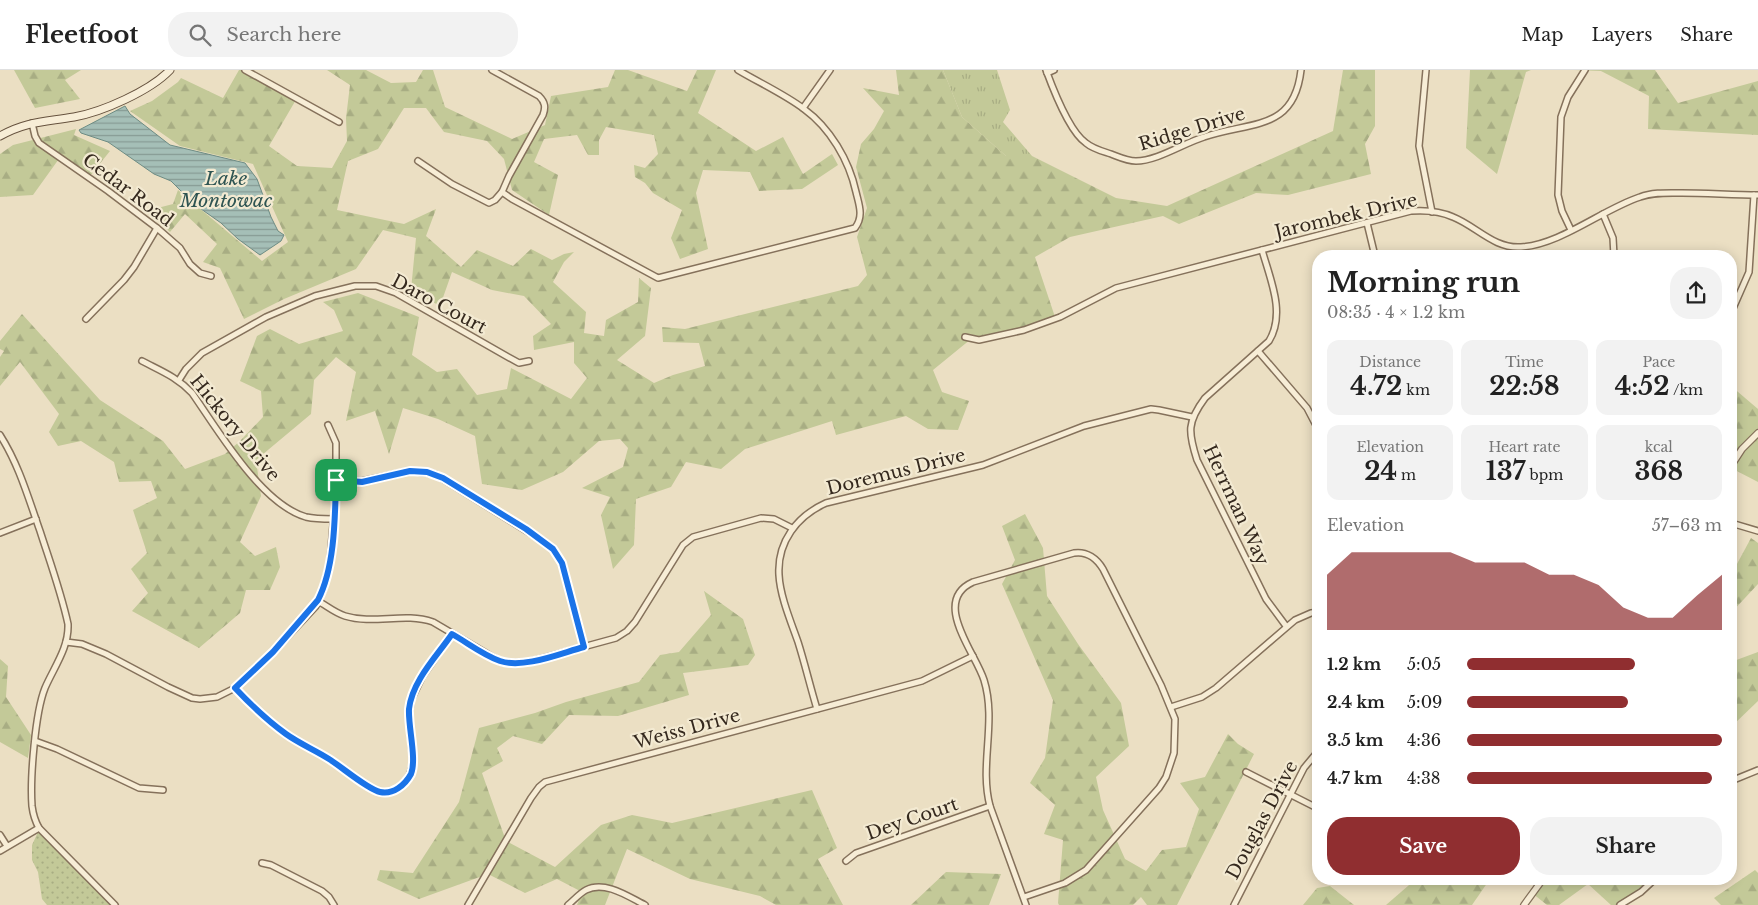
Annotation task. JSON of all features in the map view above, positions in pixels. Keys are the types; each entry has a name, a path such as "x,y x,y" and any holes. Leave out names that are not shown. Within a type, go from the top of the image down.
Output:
{"main road":[{"path":"0,136 23,125 71,118 99,110 147,88 170,70"}],"street":[{"path":"245,70 340,122"},
{"path":"418,161 452,184 488,204 502,192 544,115 545,107 539,96 492,70"},
{"path":"502,192 658,278 855,228 860,222 861,213 854,182 841,153 829,133 818,120 803,108 738,70"},
{"path":"803,108 830,70"},
{"path":"1047,72 1054,70"},
{"name":"Ridge Drive","path":"1047,72 1064,110 1082,140 1094,148 1126,160 1134,161 1147,160 1204,137 1243,128 1270,119 1284,110 1295,97 1300,85 1301,70"},
{"path":"1426,70 1419,146 1432,212"},
{"path":"1571,230 1562,211 1558,195 1561,117 1568,97 1585,70"},
{"name":"Cedar Road","path":"32,123 35,136 43,146 157,228 180,248 190,264 200,273 211,276"},
{"name":"Jarombek Drive","path":"965,337 978,340 1024,330 1060,317 1116,288 1412,211 1432,212 1453,217 1498,243 1514,247 1535,246 1547,242 1638,197 1655,194 1756,195"},
{"path":"1737,299 1749,272 1756,195"},
{"path":"1603,214 1613,238 1614,250"},
{"path":"1367,223 1374,250"},
{"path":"86,319 124,280 157,228"},
{"path":"1192,417 1205,398 1258,351 1273,334 1278,313 1262,250"},
{"name":"Daro Court","path":"179,380 186,369 202,353 266,317 315,296 355,286 376,286 396,293 519,363 529,361"},
{"path":"1258,351 1307,408 1312,418"},
{"name":"Hickory Drive","path":"142,361 179,380 192,393 232,449 262,486 284,506 299,514 315,518 334,519"},
{"name":"Doremus Drive","path":"817,709 779,576 781,551 792,528 812,511 826,503 983,465 1084,426 1151,409 1192,417"},
{"name":"Herrman Way","path":"1192,417 1191,436 1197,460 1266,599 1286,626"},
{"path":"66,642 82,644 106,654 192,698 217,697 235,688 273,652 318,600 323,590 330,562 336,480 336,442 328,425"},
{"path":"1737,457 1758,433"},
{"path":"0,435 16,464 36,519 66,616 68,632 66,642 42,697 39,710 32,785 34,818 39,828 115,905"},
{"path":"336,480 362,482 410,471 435,474 544,540 553,549 562,563 584,647"},
{"path":"318,600 335,612 351,618 417,618 433,622 493,658 510,663 528,662 616,638 630,628 640,615 672,559 682,544 689,539 711,531 766,518 778,520 792,528"},
{"path":"0,533 36,519"},
{"path":"1737,526 1758,531"},
{"path":"1024,897 1065,883 1086,870 1159,788 1168,771 1174,753 1176,727 1171,707 1103,569 1094,558 1083,553 1074,553 969,584 962,589 954,603 954,612 983,678 988,695 990,728 986,778 987,796 1026,905"},
{"path":"1171,707 1202,697 1216,688 1286,626 1303,616 1312,614"},
{"path":"235,688 249,703 287,734 329,758 370,788 379,792 392,791 403,785 412,771 410,708 416,688 452,634"},
{"name":"Weiss Drive","path":"468,905 531,798 538,787 545,782 922,681 973,656"},
{"path":"35,741 64,752 139,788 163,790"},
{"name":"Douglas Drive","path":"1234,905 1290,794 1312,757"},
{"path":"1737,779 1758,770"},
{"path":"1246,772 1312,805"},
{"name":"Dey Court","path":"846,862 856,853 990,806"},
{"path":"0,851 39,828"},
{"path":"0,835 7,846"},
{"path":"262,863 271,864 322,891 334,905"},
{"path":"1524,905 1539,885"},
{"path":"1620,905 1642,892 1649,885"},
{"path":"568,905 586,890 598,887 615,890 645,905"}],"green space":[{"path":"14,70 81,70 65,80 80,99 35,108"},
{"path":"239,70 244,70 297,98 269,146 297,166 332,168 347,141 346,118 350,85 327,70 366,70 391,83 416,82 423,70 433,70 445,107 512,139 545,125 551,96 608,87 615,70 628,70 687,91 697,70 716,70 698,113 756,151 783,137 803,174 832,154 838,165 802,189 759,191 750,172 703,170 696,193 708,249 680,259 671,238 682,210 653,193 645,183 635,177 634,165 645,168 658,154 654,135 606,127 599,140 599,155 588,155 577,135 544,139 534,162 558,175 549,215 512,190 504,159 487,141 444,132 426,108 404,108 378,149 348,161 337,210 404,224 436,209 426,236 461,267 477,250 513,266 531,249 552,260 564,254 574,252 564,262 553,282 586,312 584,333 604,336 606,320 638,302 639,278 651,288 645,336 617,360 654,383 673,375 705,366 699,343 663,342 662,327 685,329 858,286 867,275 857,237 867,208 856,167 861,144 874,129 884,111 863,88 899,95 896,70 943,70 962,117 1006,156 1032,156 1116,198 1167,206 1333,131 1343,70 1375,70 1375,126 1365,144 1371,174 1288,195 1256,193 1179,224 1163,216 1070,237 1035,257 1056,320 988,338 971,339 933,370 942,392 969,401 958,430 928,429 906,416 836,435 832,421 745,449 721,469 686,462 671,487 636,499 634,545 613,569 601,515 610,497 582,488 623,467 628,448 620,439 599,441 563,472 522,490 482,484 475,436 438,419 403,408 389,454 375,411 346,421 356,372 336,357 314,380 311,414 256,460 261,496 240,542 255,556 276,547 280,567 270,590 246,590 240,613 199,648 132,611 148,593 131,569 147,553 133,510 157,498 151,481 119,482 114,462 81,441 58,446 49,432 59,414 20,362 0,386 0,357 4,351 0,349 0,341 22,314 100,400 163,441 185,469 225,454 263,417 261,391 240,381 257,336 270,329 299,344 343,331 334,310 323,302 358,293 419,317 412,355 437,372 457,369 477,395 507,389 511,368 571,399 587,378 574,363 574,342 534,350 533,336 551,324 524,296 492,290 452,272 440,306 411,290 416,238 383,230 356,269 284,299 244,319 220,268 203,262 217,244 185,214 170,232 146,211 173,204 178,190 262,261 288,242 253,164 180,146 130,111 152,101 181,78 223,98"},
{"path":"943,70 997,70 1010,110 1003,122 1032,156 1006,156 962,117"},
{"path":"1470,70 1531,70 1526,72 1497,174 1466,148"},
{"path":"1574,70 1655,70 1678,103 1758,81 1758,135 1648,129 1649,96 1601,71"},
{"path":"76,129 74,135 110,151 90,176 61,156 33,195 0,197 0,154 13,145"},
{"path":"1737,391 1758,409 1758,482 1737,471"},
{"path":"1025,514 1043,548 1047,596 1078,644 1121,703 1129,746 1096,777 1103,810 1125,859 1146,871 1162,850 1186,847 1199,809 1180,783 1205,777 1228,734 1238,744 1254,754 1177,905 1147,905 1141,897 1133,905 1059,905 1058,903 1063,840 1044,834 1055,805 1030,783 1045,758 1053,700 1002,584 1015,560 1002,526"},
{"path":"1751,538 1758,543 1758,584 1737,607 1737,564"},
{"path":"704,591 743,619 755,655 748,665 683,673 689,695 618,716 569,715 542,744 513,736 497,748 503,761 482,773 506,841 555,867 601,825 632,815 672,823 812,790 837,848 818,859 843,905 776,905 760,896 690,879 627,849 605,905 577,905 582,892 557,879 525,893 488,874 419,899 377,880 380,870 413,873 459,802 479,728 639,682 660,655 679,652 711,615"},
{"path":"1758,652 1758,701 1737,721 1737,660"},
{"path":"0,659 8,666 6,697 31,735 28,758 0,742"},
{"path":"38,832 111,905 47,905 42,899 38,872 32,860 32,845"},
{"path":"1755,870 1758,873 1758,905 1721,905 1714,898 1733,885 1737,885 1737,882"},
{"path":"946,872 1001,874 989,905 911,905"},
{"path":"1409,885 1486,885 1472,905 1386,905"},
{"path":"1539,885 1587,885 1559,905 1547,905 1532,893"},
{"path":"1589,885 1642,885 1624,905 1611,905"},
{"path":"1330,886 1354,905 1303,905 1317,888"}],"water":[{"name":"Lake Montowac","path":"125,106 130,114 170,145 245,163 257,179 278,231 284,235 281,241 260,255 194,204 171,181 154,174 108,142 81,133 79,130"}],"route":[{"path":"410,471 435,474 544,540 553,549 562,563 584,647 514,664 501,662 452,634 422,677 411,700 409,717 412,771 406,782 396,790 388,792 379,792 370,788 329,758 287,734 249,703 235,688 246,680 316,606 327,578 330,562 336,480 362,482 410,471"}]}
